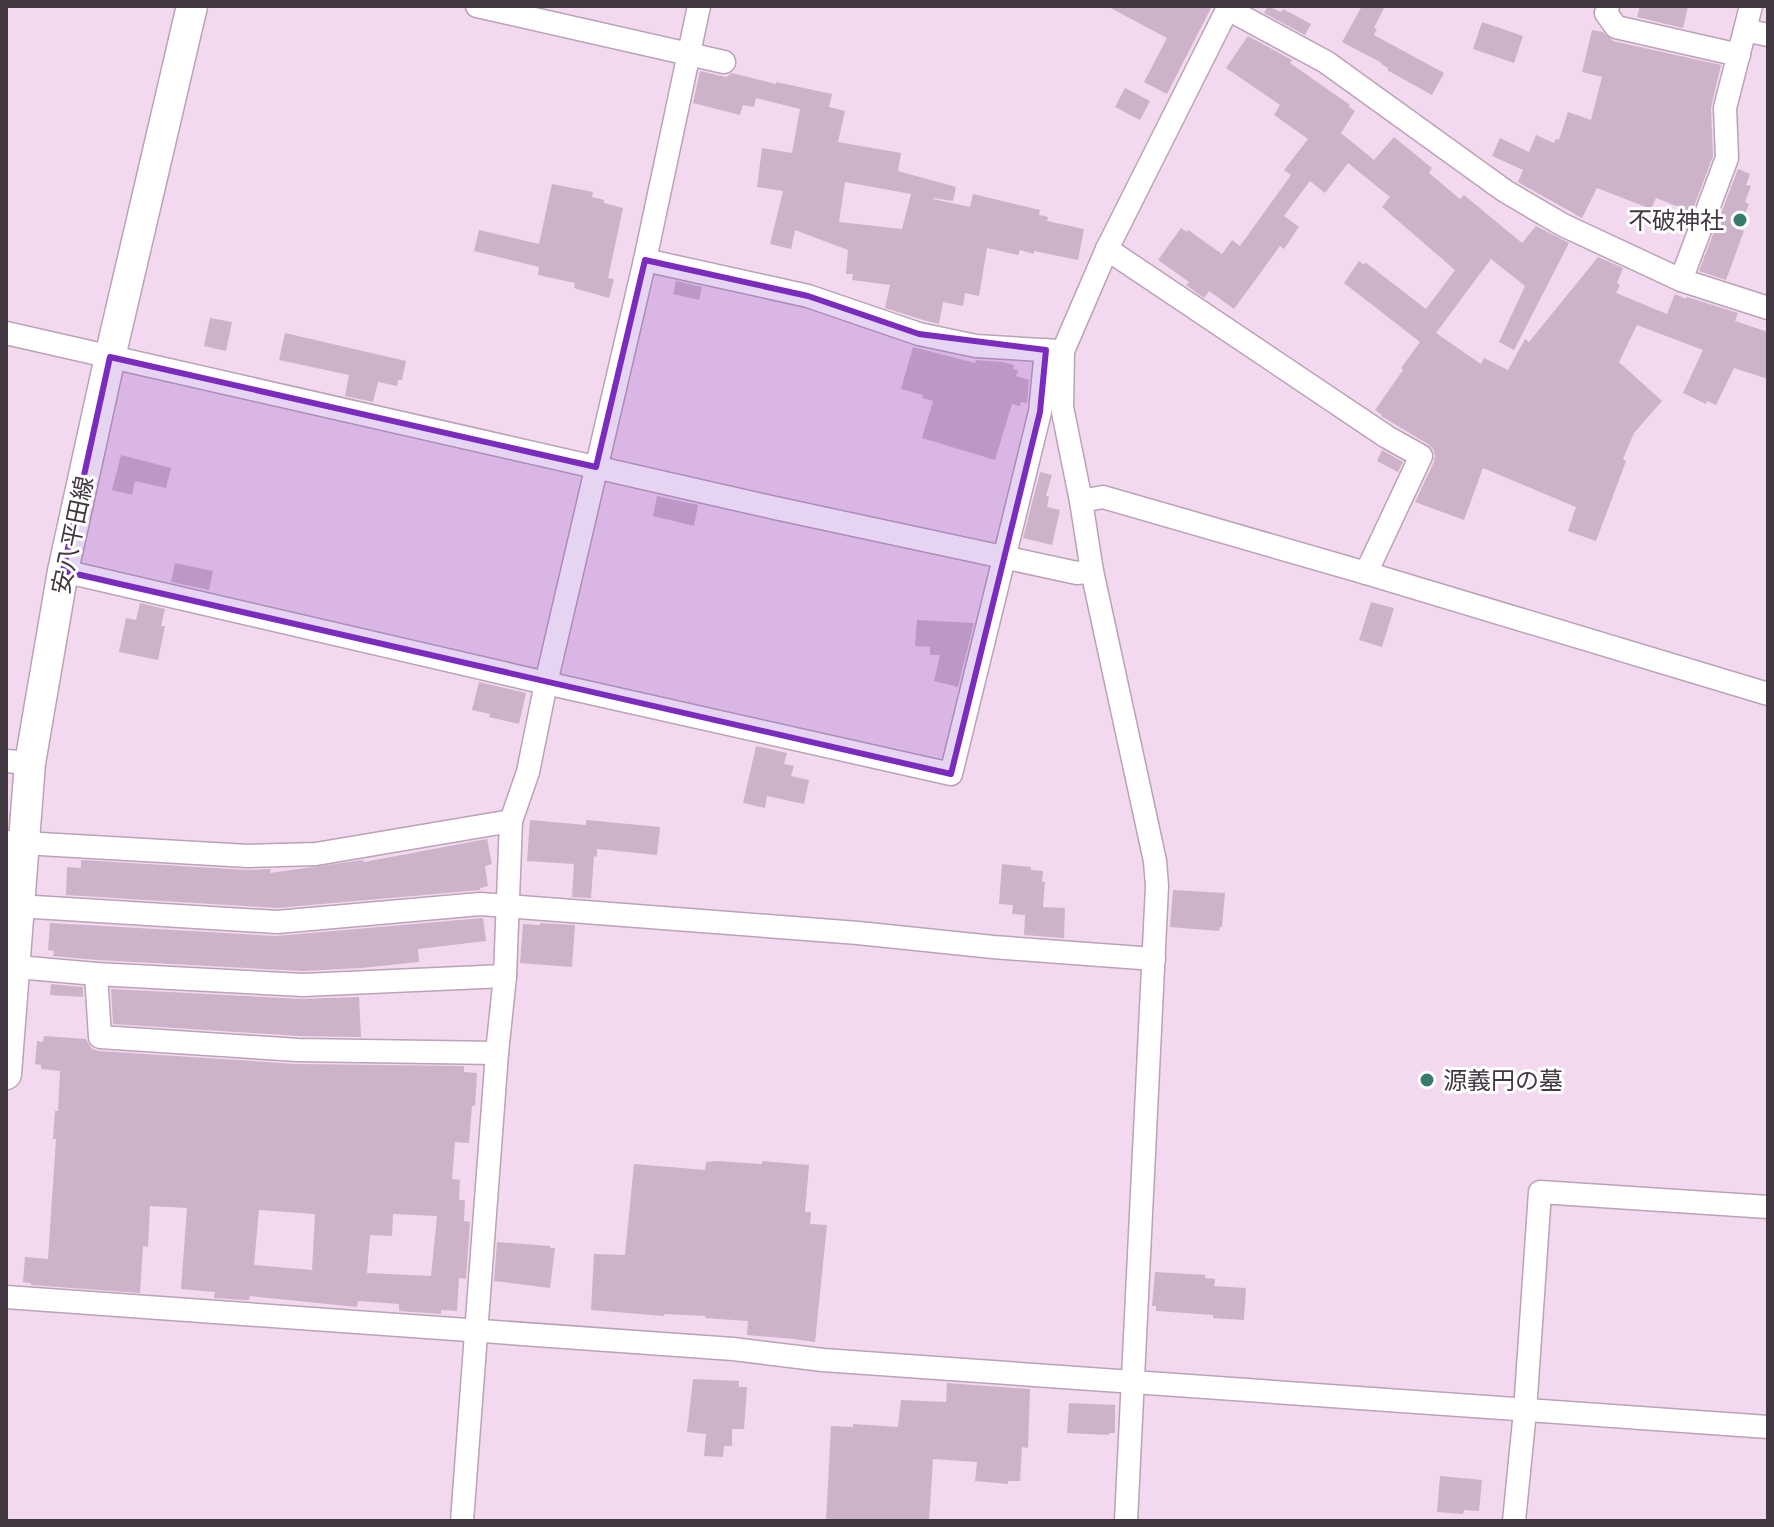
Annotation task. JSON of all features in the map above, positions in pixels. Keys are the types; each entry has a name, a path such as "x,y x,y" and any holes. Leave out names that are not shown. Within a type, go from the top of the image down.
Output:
{"main road":[{"name":"安八平田線","path":"6,1074 10,966 18,906 14,843 18,762 192,6"}],"street":[{"path":"477,6 724,62"},
{"path":"462,1521 505,976 511,821 528,772 645,260 699,6"},
{"path":"1608,6 1606,13 1616,27 1739,55"},
{"path":"1681,280 1727,158 1725,108 1751,6"},
{"path":"63,571 951,774 1054,350 1228,7 1326,62 1505,191 1563,225 1681,280 1768,308"},
{"path":"1745,30 1768,35"},
{"path":"1107,249 1387,437 1421,456 1366,573"},
{"path":"645,260 808,296 919,334 976,346 1054,350"},
{"path":"6,333 1003,558 1077,573 1092,571"},
{"path":"1054,350 1092,571 1155,861 1157,886 1126,1521"},
{"path":"1081,501 1103,497 1768,694"},
{"path":"14,843 248,856 316,854 511,821"},
{"path":"18,906 277,922 480,904 1154,959"},
{"path":"10,966 96,974 303,985 505,976"},
{"path":"96,974 100,1037 298,1050 497,1053"},
{"path":"1514,1521 1540,1192 1768,1207"},
{"path":"6,1297 733,1349 823,1360 1768,1427"}],"highlighted area":[{"path":"645,260 808,296 919,334 1046,350 1040,412 951,774 63,571 110,357 596,467"}],"building":[{"path":"1107,6 1212,6 1167,94 1144,82 1167,38"},
{"path":"1268,6 1281,12 1283,9 1311,24 1305,35 1264,13"},
{"path":"1362,6 1385,6 1374,28 1377,29 1374,35 1444,73 1432,95 1342,42"},
{"path":"1640,6 1688,6 1683,28 1637,17"},
{"path":"1482,22 1523,36 1514,63 1473,49"},
{"path":"1592,30 1603,32 1613,41 1721,65 1711,108 1713,156 1692,212 1656,198 1651,209 1597,188 1582,218 1518,182 1523,170 1492,156 1500,138 1529,152 1536,135 1554,143 1556,139 1559,140 1568,112 1591,120 1602,77 1582,72"},
{"path":"1248,36 1292,60 1290,63 1350,105 1355,111 1341,133 1374,160 1394,137 1432,168 1429,173 1460,199 1464,195 1522,243 1536,226 1569,243 1514,350 1499,342 1525,286 1491,259 1436,333 1481,364 1484,358 1508,370 1525,339 1529,342 1598,257 1623,268 1616,293 1667,314 1675,294 1687,297 1738,313 1735,321 1768,332 1768,379 1734,368 1716,405 1707,401 1706,404 1683,393 1703,350 1637,325 1619,362 1662,401 1634,433 1596,541 1568,531 1576,507 1483,468 1464,520 1415,502 1434,462 1433,449 1375,410 1420,342 1344,283 1359,261 1364,265 1365,262 1426,309 1455,270 1382,207 1390,197 1348,163 1325,193 1310,181 1284,216 1299,227 1284,249 1280,246 1234,309 1209,291 1204,298 1186,285 1189,282 1158,260 1181,228 1222,254 1232,240 1240,246 1291,175 1284,170 1308,139 1274,115 1280,105 1226,68"},
{"path":"700,71 726,77 732,73 832,94 829,107 845,111 838,142 901,153 898,171 956,187 953,201 933,199 970,207 973,194 1040,210 1039,215 1048,217 1047,221 1084,229 1078,260 1034,251 1034,254 1020,250 1018,255 987,248 979,296 965,293 963,306 943,302 939,324 885,308 890,285 852,280 853,274 846,274 848,250 795,230 791,249 770,244 783,191 757,187 762,148 792,153 800,109 756,98 754,107 743,105 740,115 693,103","holes":["845,182 911,194 902,229 839,222"]},
{"path":"1125,88 1150,101 1140,120 1115,107"},
{"path":"1738,169 1750,174 1746,185 1751,186 1745,202 1749,204 1739,229 1744,231 1726,280 1699,271"},
{"path":"552,184 593,192 592,197 623,208 608,278 614,279 609,298 574,288 575,283 538,275 539,267 474,251 479,230 539,244"},
{"path":"676,281 702,287 699,300 673,294"},
{"path":"210,318 232,322 226,351 204,346"},
{"path":"285,333 406,361 402,380 398,380 397,386 378,382 373,402 345,396 349,375 279,360"},
{"path":"913,347 975,363 976,360 1014,365 1013,369 1018,370 1016,376 1029,380 1027,403 1021,402 1020,406 1012,404 995,460 922,438 933,401 901,389"},
{"path":"1382,450 1403,462 1398,472 1377,461"},
{"path":"121,455 171,468 166,488 135,481 132,495 112,490"},
{"path":"1040,472 1052,475 1046,496 1049,496 1047,507 1060,510 1052,545 1023,538"},
{"path":"657,496 698,505 694,526 653,516"},
{"path":"175,563 213,571 209,590 171,582"},
{"path":"1371,602 1394,608 1382,647 1359,640"},
{"path":"140,603 165,609 158,660 119,652 126,618 136,620"},
{"path":"917,620 974,623 958,687 934,681 940,655 930,655 930,647 915,646"},
{"path":"479,682 526,693 519,724 472,710"},
{"path":"756,746 787,753 784,764 794,766 791,776 809,780 804,804 767,796 765,808 743,803"},
{"path":"530,820 586,825 586,820 660,827 657,855 597,849 591,898 572,897 574,864 527,861"},
{"path":"487,839 492,864 485,866 488,886 480,890 277,908 66,895 67,867 81,868 81,860 271,869 270,873 364,862"},
{"path":"1002,864 1043,871 1043,907 1065,908 1064,938 1024,935 1025,915 1012,914 1013,905 999,904"},
{"path":"1173,890 1225,893 1219,931 1170,927"},
{"path":"483,918 486,941 418,949 419,962 361,968 303,971 97,960 53,956 54,951 48,950 50,923 276,936"},
{"path":"523,924 575,925 572,967 520,963"},
{"path":"51,984 83,987 83,997 50,995"},
{"path":"111,989 302,999 359,997 361,1037 113,1024"},
{"path":"44,1036 86,1039 92,1049 99,1051 297,1064 464,1066 464,1072 477,1073 469,1143 455,1142 452,1179 460,1180 459,1200 465,1200 464,1221 470,1222 466,1279 459,1278 457,1311 441,1310 441,1314 399,1311 399,1304 358,1301 357,1307 250,1296 249,1300 214,1298 215,1292 181,1289 187,1208 150,1206 148,1247 143,1246 140,1293 23,1282 25,1257 48,1259 56,1139 53,1139 60,1071 41,1069 41,1065 35,1064 37,1041 43,1042","holes":["259,1210 315,1214 312,1270 254,1265","393,1214 437,1216 431,1276 367,1273 370,1235 392,1236"]},
{"path":"706,1162 809,1165 805,1212 811,1212 810,1224 827,1225 815,1342 747,1335 748,1321 591,1310 594,1254 625,1255 634,1164 705,1170"},
{"path":"497,1242 555,1248 550,1288 494,1281"},
{"path":"1155,1272 1205,1275 1205,1278 1215,1279 1214,1286 1246,1288 1244,1320 1156,1311 1156,1306 1152,1306"},
{"path":"693,1379 739,1381 739,1387 747,1387 744,1429 732,1429 732,1446 724,1446 723,1457 704,1456 706,1434 687,1432"},
{"path":"947,1383 1030,1389 1028,1448 1022,1447 1020,1481 1008,1481 1008,1484 975,1481 977,1462 933,1459 929,1521 826,1521 831,1426 898,1427 901,1400 946,1402"},
{"path":"1069,1403 1115,1405 1115,1433 1067,1433"},
{"path":"1440,1476 1482,1480 1479,1511 1464,1510 1463,1514 1437,1512"}],"place":[{"name":"不破神社","path":"1740,220"},
{"name":"源義円の墓","path":"1427,1080"}]}
